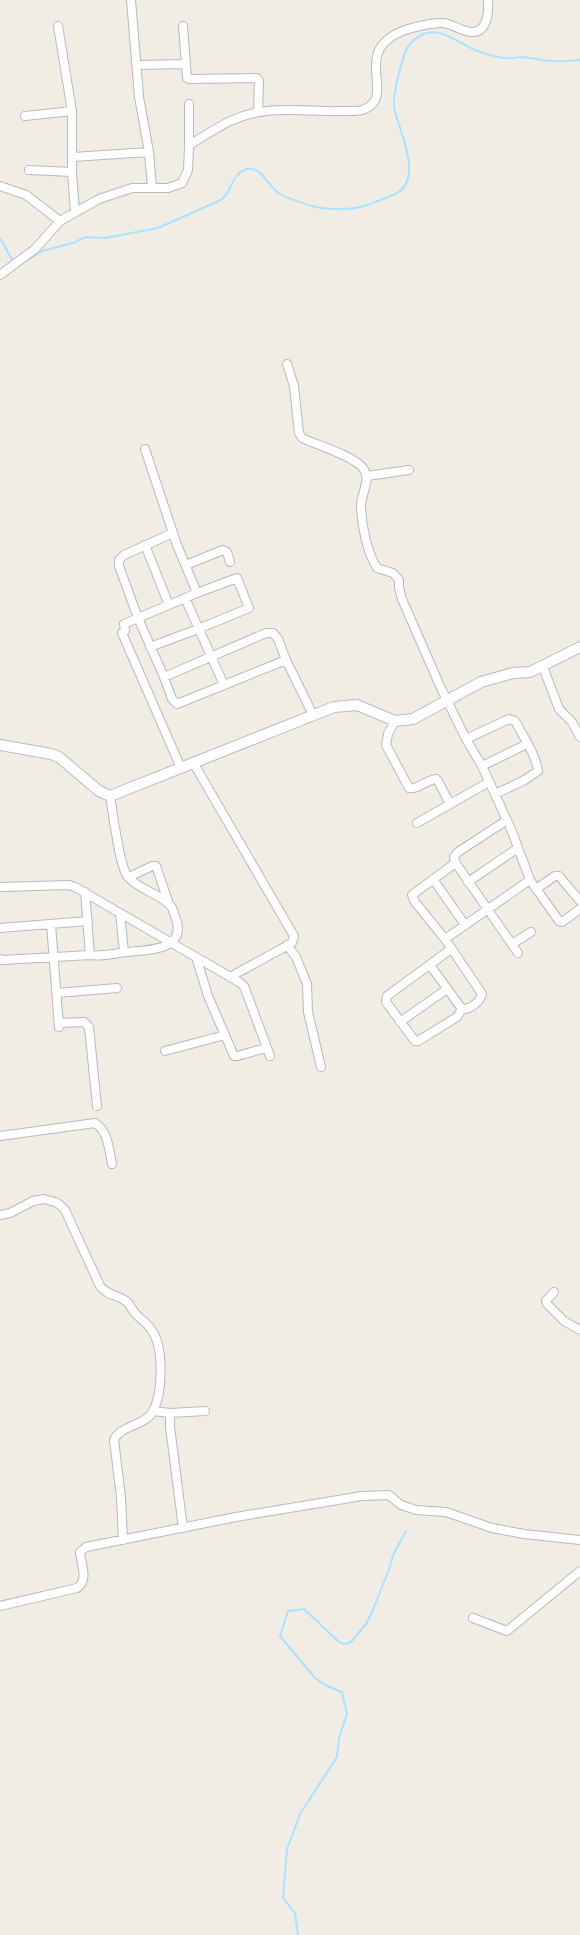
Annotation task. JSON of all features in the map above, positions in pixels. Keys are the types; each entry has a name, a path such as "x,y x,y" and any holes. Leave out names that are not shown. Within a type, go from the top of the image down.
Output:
{"street":[{"path":"132,0 140,97 149,152 152,187"},
{"path":"189,147 229,120 258,112 275,110 329,112 366,109 378,97 376,57 386,41 406,30 442,23 468,32 476,31 483,26 489,17 488,0"},
{"path":"58,26 72,111 72,172 75,212"},
{"path":"183,26 186,75 189,79 257,78 259,81 258,112"},
{"path":"138,64 186,64"},
{"path":"0,276 35,249 60,221 112,193 132,188 168,188 182,183 188,170 189,104"},
{"path":"25,116 72,111"},
{"path":"73,157 149,152"},
{"path":"29,170 72,172"},
{"path":"0,186 26,195 60,221"},
{"path":"288,364 294,386 299,433 302,438 356,462 362,467 366,476 361,508 369,548 378,568 393,574 399,580 402,599 447,700 482,766 507,820 530,880 559,921 562,922 580,909"},
{"path":"145,449 173,533 197,593"},
{"path":"366,476 409,470"},
{"path":"173,533 124,555 119,560 123,582 172,699 177,704 286,660"},
{"path":"145,545 169,605"},
{"path":"186,566 223,550 227,552 230,562"},
{"path":"150,647 247,609 249,605 237,578 124,624 125,630 122,634 181,768"},
{"path":"185,598 224,685"},
{"path":"164,678 269,633 274,634 313,715"},
{"path":"0,745 59,757 99,792 110,796 334,707 357,705 395,721 413,720 481,682 513,672 530,672 580,647"},
{"path":"543,667 560,709 575,726 580,737"},
{"path":"466,739 510,719 515,721 527,744 538,771 523,781 494,794"},
{"path":"395,721 388,734 386,745 409,788 414,789 436,779 450,804"},
{"path":"482,766 527,744"},
{"path":"194,764 289,926 294,938 292,943 230,977"},
{"path":"417,823 489,782"},
{"path":"110,796 121,856 128,877 169,904"},
{"path":"507,820 458,852 454,857 455,862 468,882 518,953"},
{"path":"468,882 518,848"},
{"path":"455,862 412,897 445,939 482,994 482,997 476,1003 468,1009 462,1009"},
{"path":"0,959 90,955 165,947 178,934 178,928 156,866 128,877"},
{"path":"536,888 555,876 559,876 580,901"},
{"path":"433,879 466,925"},
{"path":"445,939 530,880"},
{"path":"0,888 69,885 85,892 230,977 244,986 270,1056"},
{"path":"85,892 90,955"},
{"path":"120,913 124,952"},
{"path":"0,928 88,921"},
{"path":"51,924 59,1026 84,1022 89,1027 97,1106"},
{"path":"512,944 531,932"},
{"path":"288,945 296,957 307,984 308,1012 321,1066"},
{"path":"451,949 386,998 386,1002 412,1039 418,1041 457,1017 462,1009"},
{"path":"196,957 208,996 233,1054 236,1056 266,1048"},
{"path":"430,965 462,1009"},
{"path":"56,993 117,988"},
{"path":"400,1022 447,989"},
{"path":"165,1051 225,1035"},
{"path":"0,1136 95,1123 106,1135 112,1164"},
{"path":"0,1216 33,1201 49,1200 63,1207 104,1292 128,1302 134,1312 152,1330 156,1337 160,1353 159,1391 153,1411 142,1421 117,1435 114,1440 120,1488 123,1540"},
{"path":"554,1292 546,1301 547,1304 564,1321 580,1330"},
{"path":"153,1411 170,1413 205,1411"},
{"path":"170,1413 170,1427 183,1528"},
{"path":"0,1606 76,1588 81,1585 84,1579 80,1554 83,1549 236,1518 382,1494 389,1495 401,1505 416,1510 446,1512 492,1528 524,1534 580,1540"},
{"path":"473,1618 507,1630 580,1571"}],"waterway":[{"path":"16,267 42,251 73,243 86,237 105,238 158,228 221,200 240,172 244,170 255,170 280,194 316,207 331,209 357,208 397,193 405,186 409,165 394,107 394,96 405,53 411,43 421,35 436,32 443,34 478,51 501,58 523,57 546,61 580,60"},
{"path":"0,238 14,263"},
{"path":"298,1935 295,1913 283,1898 287,1849 300,1814 337,1757 339,1738 347,1714 342,1692 325,1685 315,1678 280,1636 288,1611 304,1609 338,1641 343,1644 350,1643 366,1624 394,1553 406,1531"}]}
